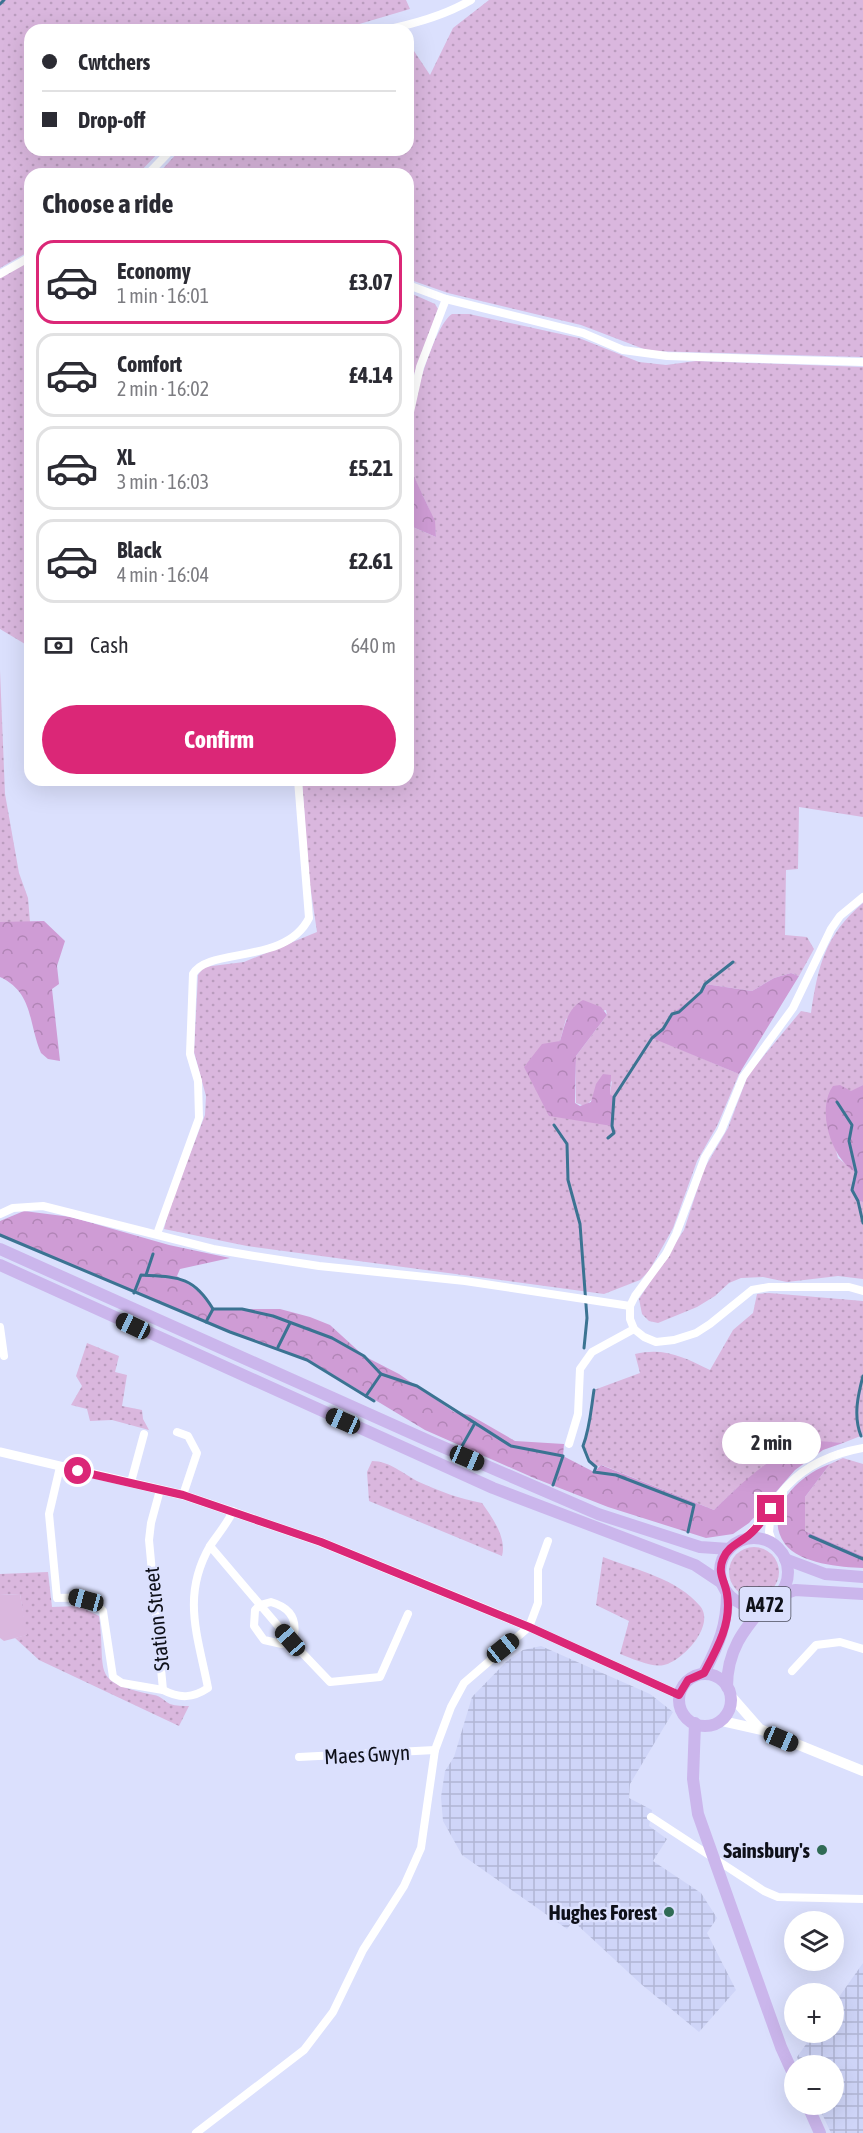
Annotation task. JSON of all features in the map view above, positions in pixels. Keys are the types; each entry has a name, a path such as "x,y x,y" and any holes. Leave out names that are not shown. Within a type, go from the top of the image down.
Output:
{"main road":[{"path":"0,1249 587,1509 700,1547 729,1549 743,1540 764,1539 773,1544"},
{"name":"A472","path":"0,1265 493,1488 695,1565 748,1605 766,1604 795,1590 863,1594"},
{"name":"A472","path":"773,1544 785,1559 825,1574 863,1577"},
{"name":"A472","path":"724,1588 722,1560 729,1549"},
{"name":"A472","path":"777,1597 787,1579 785,1559"},
{"path":"724,1588 727,1620 719,1645 704,1673 688,1680 679,1695 682,1711 695,1723 709,1726 722,1721 762,1730 863,1771"},
{"path":"722,1721 729,1710 732,1649 766,1604"},
{"path":"704,1673 729,1691 762,1730"},
{"path":"695,1723 693,1779 698,1814 786,2055"},
{"path":"812,2115 820,2133"}],"street":[{"path":"413,24 452,11 471,0"},
{"path":"154,168 165,156"},
{"path":"0,274 24,260"},
{"path":"414,287 446,299 583,333 623,350 667,356 863,362"},
{"path":"414,394 420,367 446,299"},
{"path":"157,1234 199,1118 198,1081 190,1054 194,974 197,967 209,960 267,950 301,929 309,918 298,786"},
{"path":"863,897 840,916 831,929 793,1008 743,1077 721,1131 705,1157 676,1234 666,1254 630,1305 634,1329 656,1342 674,1340 703,1328 752,1290 769,1287 849,1287 863,1291"},
{"path":"0,1214 13,1208 43,1206 213,1249 319,1266 412,1274 630,1305"},
{"path":"0,1328 4,1356"},
{"path":"569,1444 578,1413 580,1369 592,1352 634,1329"},
{"path":"177,1432 188,1436 197,1453 183,1495"},
{"path":"131,1482 144,1434"},
{"path":"743,1540 771,1509 788,1484 806,1470 830,1456 863,1448"},
{"path":"0,1452 183,1495 321,1542 529,1627 679,1695"},
{"path":"60,1467 49,1514 57,1598 74,1597 98,1603 103,1611 113,1677 122,1683 163,1690"},
{"name":"Station Street","path":"160,1490 149,1540 163,1690 174,1696 195,1697 208,1689 191,1605 199,1572 210,1546 232,1511"},
{"path":"771,1509 770,1532 773,1544"},
{"path":"196,2133 304,2050 333,2012 363,1950 404,1886 421,1848 435,1750 464,1683 529,1627 538,1604 538,1569 548,1541"},
{"path":"210,1546 290,1640 330,1682 380,1677 408,1614"},
{"path":"271,1602 288,1611 295,1628 290,1640 282,1644 274,1644 258,1634 254,1617 260,1605 271,1602"},
{"path":"792,1671 816,1645 840,1642 863,1649"},
{"name":"Maes Gwyn","path":"299,1757 435,1750"},
{"path":"651,1817 764,1892 778,1897 863,1899"}],"shaded area":[{"path":"0,0 406,0 410,9 359,24 24,24 24,156 155,156 144,168 24,168 24,254 0,268"},
{"path":"489,0 863,0 863,357 649,351 581,325 448,293 414,281 414,168 164,168 174,156 414,156 414,51 430,75 453,28"},
{"path":"24,264 24,643 0,629 0,277"},
{"path":"414,295 435,304 438,309 414,375"},
{"path":"452,314 469,314 579,338 639,362 666,365 696,361 863,367 863,817 799,807 798,869 786,870 785,935 807,937 814,949 799,976 791,973 774,978 752,991 705,984 698,994 671,1016 652,1037 739,1074 717,1126 697,1161 673,1228 649,1271 640,1280 604,1294 247,1246 164,1229 169,1209 205,1115 206,1096 194,1052 198,975 204,967 244,962 317,932 309,878 302,786 414,786 414,528 436,537 429,509 414,478 414,406 435,340","holes":["606,1010 607,1015 576,1056 576,1103 585,1106 612,1081 610,1094 614,1098 612,1105 614,1113 549,1116 554,1044 560,1041 566,1019"]},
{"path":"0,670 5,794 19,873 28,898 30,922 0,922"},
{"path":"863,903 863,1085 851,1092 829,1124 838,1158 856,1172 852,1181 858,1201 863,1202 863,1279 838,1276 787,1282 763,1277 741,1278 729,1283 715,1296 697,1307 658,1323 649,1321 642,1314 639,1299 684,1230 704,1169 728,1128 748,1075 801,1011 811,1013 825,952 840,927"},
{"path":"757,1294 863,1301 863,1435 843,1443 810,1442 791,1450 736,1489 714,1510 602,1465 596,1467 589,1461 583,1446 589,1425 594,1390 640,1373 635,1354 645,1352 674,1354 710,1370 733,1330 753,1313"},
{"path":"87,1343 119,1356 115,1372 127,1375 122,1406 142,1410 143,1419 149,1430 112,1420 90,1421 87,1409 71,1405 82,1386 76,1376"},
{"path":"843,1458 863,1464 863,1556 805,1531 805,1497 830,1464"},
{"path":"372,1461 391,1466 442,1492 482,1503 501,1535 502,1556 369,1501 367,1472"},
{"path":"749,1547 759,1547 772,1554 779,1567 779,1577 772,1590 759,1597 749,1597 740,1593 733,1586 729,1577 729,1567 733,1558 740,1551"},
{"path":"603,1557 668,1582 700,1606 704,1614 701,1632 680,1657 659,1666 620,1654 629,1621 596,1605"},
{"path":"48,1572 52,1607 79,1606 99,1616 103,1663 110,1679 133,1690 159,1696 170,1704 189,1706 179,1726 39,1660 15,1638 26,1635 20,1594 0,1595 0,1574"},
{"path":"20,1594 27,1635 4,1641 0,1638 0,1595"},
{"path":"541,1646 650,1694 673,1712 630,1784 629,1798 652,1810 649,1826 667,1839 653,1861 701,1893 717,1918 707,1933 736,1990 699,2032 641,1984 573,1921 567,1929 462,1855 443,1821 441,1797 445,1771 454,1757 472,1697 506,1662 523,1650"},
{"path":"863,1963 863,2133 831,2133 823,2115 844,2115 844,2055 798,2055 807,2043 844,2043 844,1990"}],"green space":[{"path":"414,477 435,521 436,537 414,528"},
{"path":"44,921 65,941 57,966 59,984 52,989 60,1061 48,1059 41,1053 24,1000 19,991 0,977 0,922"},
{"path":"791,973 799,976 739,1074 652,1038 675,1012 698,994 705,984 752,991 774,978"},
{"path":"583,1000 601,1007 607,1015 576,1056 575,1103 580,1106 591,1102 596,1084 603,1074 611,1075 610,1094 614,1097 612,1126 549,1116 524,1067 542,1044 560,1041 570,1013"},
{"path":"840,1085 851,1091 863,1085 863,1202 858,1201 852,1190 855,1172 839,1156 833,1145 826,1120 828,1096 833,1086"},
{"path":"24,1211 71,1217 169,1245 230,1258 180,1269 177,1276 206,1297 213,1309 280,1309 330,1325 364,1356 399,1374 454,1412 470,1415 515,1441 564,1444 563,1456 594,1472 601,1465 714,1510 758,1470 783,1453 810,1442 843,1443 823,1450 795,1470 749,1523 733,1534 706,1538 608,1507 534,1478 425,1430 307,1359 230,1332 0,1235 0,1221"},
{"path":"830,1464 805,1497 805,1531 863,1556 863,1568 821,1563 800,1556 785,1544 779,1531 778,1519 787,1495 807,1476"}],"waterway":[{"path":"0,4 4,0"},
{"path":"608,1138 614,1133 612,1126 614,1097 652,1038 663,1029 672,1014 679,1012 701,992 705,984 733,962"},
{"path":"837,1102 852,1125 849,1141 856,1172 852,1190 858,1201 863,1223"},
{"path":"554,1125 567,1144 568,1180 580,1224 587,1318 584,1348"},
{"path":"0,1235 230,1332 307,1360 374,1401"},
{"path":"146,1275 153,1254"},
{"path":"134,1293 141,1275 183,1280 198,1290 213,1309 242,1309 273,1316 332,1338 364,1356 381,1374 417,1386 511,1446 563,1456 553,1485"},
{"path":"206,1322 213,1309"},
{"path":"278,1347 290,1323"},
{"path":"366,1396 381,1374"},
{"path":"861,1436 857,1413 863,1376"},
{"path":"594,1390 589,1425 583,1446 589,1461 596,1467 594,1472 616,1475 694,1505 688,1532"},
{"path":"462,1446 475,1423"},
{"path":"810,1536 863,1559"}],"place":[{"name":"Sainsbury's","path":"822,1850"},
{"name":"Hughes Forest","path":"669,1912"}],"route":[{"path":"78,1471 183,1495 321,1542 529,1627 679,1695 688,1680 704,1673 719,1645 727,1620 727,1593 720,1575 722,1560 726,1552 751,1533 771,1509"}]}
